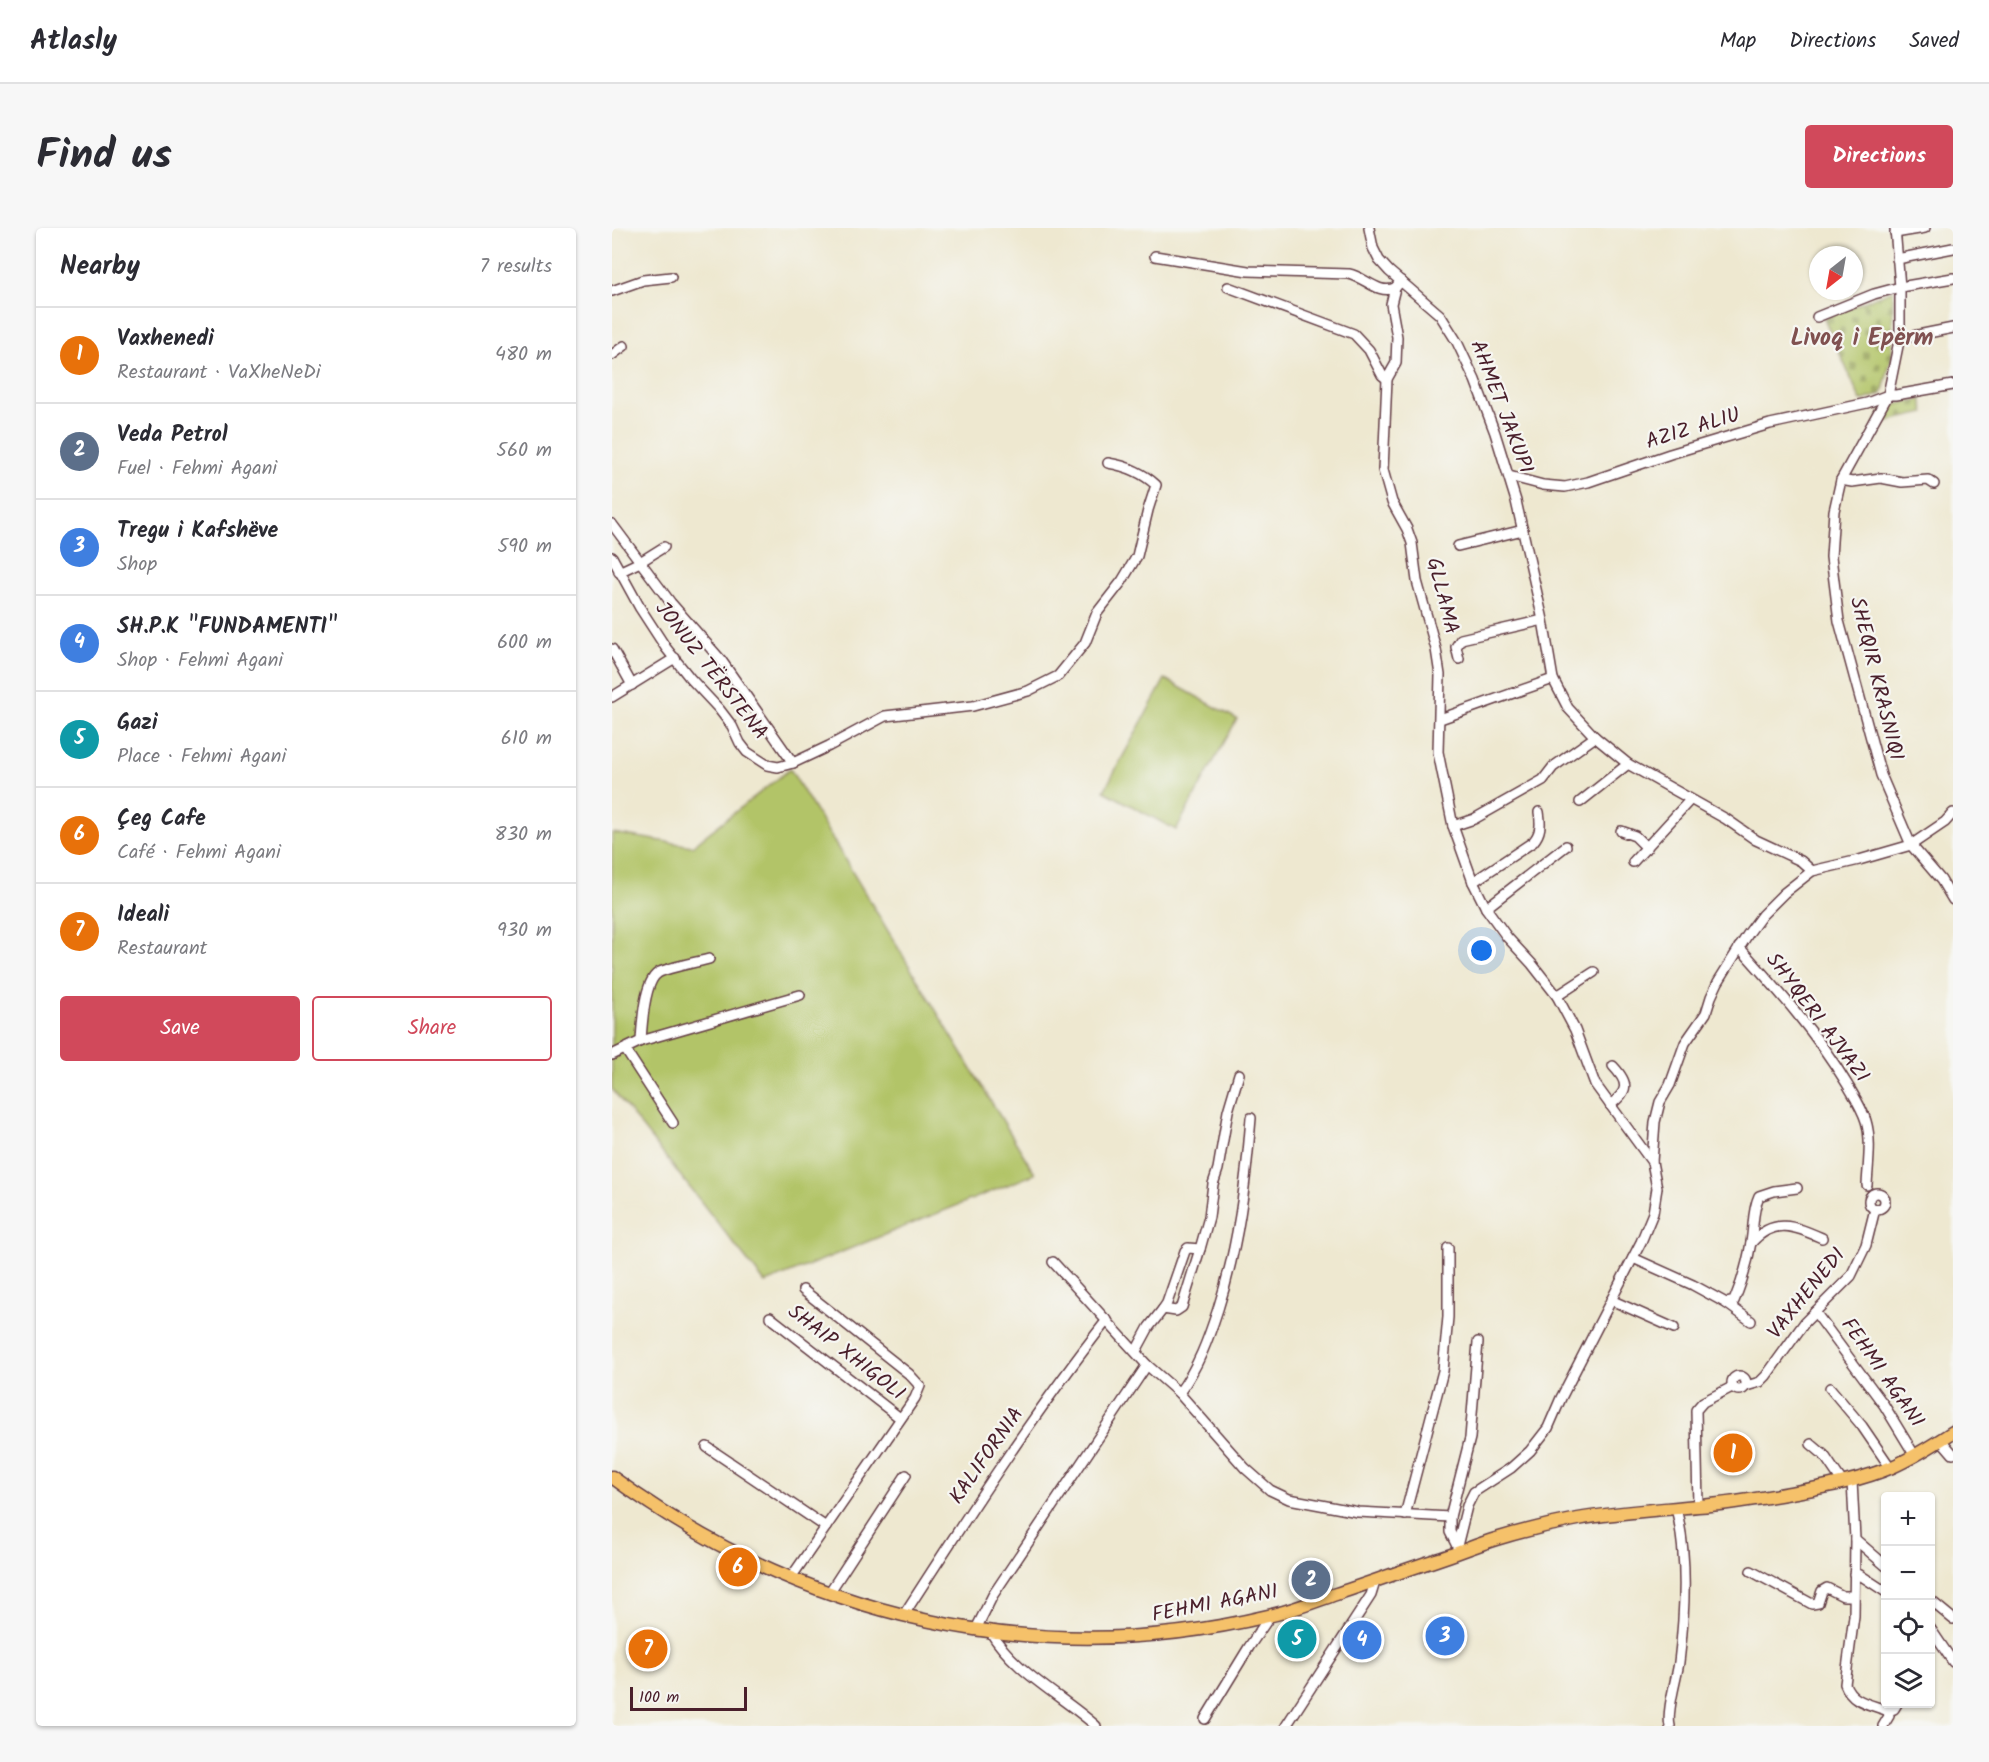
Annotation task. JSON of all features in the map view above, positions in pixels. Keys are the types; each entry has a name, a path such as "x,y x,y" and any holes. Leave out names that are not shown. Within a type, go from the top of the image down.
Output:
{"main road":[{"name":"FEHMI AGANI","path":"612,1477 635,1494 710,1540 790,1580 903,1616 990,1631 1091,1639 1143,1637 1210,1628 1270,1616 1375,1582 1458,1549 1578,1519 1744,1502 1847,1482 1915,1456 1953,1432"}],"street":[{"name":"AHMET JAKUPI","path":"1369,228 1373,248 1379,260 1398,285 1440,315 1457,342 1479,391 1509,476 1523,530 1543,620 1553,679 1568,708 1595,737 1628,764 1726,819 1756,840 1801,861 1812,871"},
{"path":"1895,231 1925,228"},
{"name":"SHEQIR KRASNIQI","path":"1895,231 1900,287 1900,336 1888,395 1841,480 1834,510 1831,557 1839,621 1881,775 1911,845 1941,880 1953,900"},
{"path":"1897,259 1953,248"},
{"path":"1155,256 1248,271 1349,274 1382,290 1398,285"},
{"path":"612,291 643,280 671,277"},
{"path":"1817,317 1874,294 1953,278"},
{"name":"GLLAMA","path":"1398,285 1391,304 1397,337 1396,363 1387,379 1383,470 1392,502 1412,543 1417,581 1436,649 1440,675 1438,752 1453,826 1473,882 1486,908 1507,937 1557,996 1575,1030 1595,1084 1652,1162"},
{"path":"1228,287 1354,334 1369,351 1382,375 1387,379"},
{"path":"1900,336 1908,337 1953,328"},
{"path":"612,355 624,346"},
{"name":"AZIZ ALIU","path":"1509,476 1543,485 1565,487 1770,424 1867,403 1888,395 1953,386"},
{"name":"JONUZ TËRSTENA","path":"612,557 640,608 675,658 732,726 747,752 767,765 778,767 793,763 829,746 885,716 973,706 1028,692 1058,676 1085,642 1097,613 1122,581 1137,556 1148,510 1155,492 1156,485 1143,474 1125,465 1108,463"},
{"path":"1841,480 1852,482 1881,478 1902,482 1928,480 1934,484"},
{"path":"612,524 671,603 721,660 793,763"},
{"path":"1458,546 1523,530"},
{"path":"619,572 664,547"},
{"path":"1459,659 1456,647 1461,639 1543,620"},
{"path":"612,649 632,685"},
{"path":"612,697 675,658"},
{"path":"1440,718 1553,679"},
{"path":"1453,826 1474,819 1543,780 1553,767 1595,737"},
{"path":"1580,802 1628,764"},
{"path":"1634,862 1690,800"},
{"path":"1473,882 1533,842 1538,836 1541,824 1539,812"},
{"name":"SHYQERI AJVAZI","path":"1458,1549 1467,1506 1474,1492 1510,1468 1530,1451 1548,1428 1633,1258 1653,1213 1657,1188 1652,1162 1655,1122 1660,1102 1670,1085 1685,1043 1706,1013 1718,982 1739,947 1762,915 1784,893 1812,871 1911,845 1945,822 1953,813"},
{"path":"1621,831 1635,836 1647,848"},
{"path":"1486,908 1566,846"},
{"name":"SHYQERI AJVAZI","path":"1739,947 1799,1017 1835,1064 1859,1104 1866,1121 1868,1136 1867,1185"},
{"path":"640,1041 650,981 658,973 709,959"},
{"path":"1557,996 1594,972"},
{"path":"612,1055 640,1041 800,994"},
{"path":"625,1049 673,1124"},
{"path":"1610,1105 1624,1092 1625,1084 1621,1074 1613,1066"},
{"path":"1163,1309 1176,1311 1182,1307 1209,1217 1213,1184 1218,1169 1228,1112 1239,1074"},
{"path":"1179,1393 1192,1376 1206,1347 1226,1285 1239,1228 1251,1118"},
{"path":"1726,1303 1734,1301 1743,1280 1751,1243 1755,1205 1760,1196 1774,1191 1797,1188"},
{"name":"VAXHENEDI","path":"1698,1506 1696,1410 1704,1402 1732,1387 1739,1391 1746,1386 1760,1382 1766,1376 1802,1325 1842,1286 1859,1263 1875,1209"},
{"path":"1751,1243 1758,1235 1772,1227 1785,1225 1822,1238"},
{"path":"1136,1351 1149,1327 1167,1304 1185,1251 1188,1248 1200,1249"},
{"path":"1405,1515 1443,1371 1448,1317 1449,1248"},
{"path":"1633,1258 1693,1285 1726,1303 1751,1321"},
{"path":"1053,1262 1147,1365 1179,1393 1245,1468 1270,1490 1280,1496 1358,1512 1450,1517"},
{"name":"SHAIP XHIGOLI","path":"790,1580 915,1398 920,1386 909,1374 803,1290"},
{"path":"1611,1300 1674,1328"},
{"name":"FEHMI AGANI","path":"1815,1312 1884,1405 1915,1456"},
{"name":"SHAIP XHIGOLI","path":"770,1317 900,1418"},
{"name":"KALIFORNIA","path":"903,1616 967,1517 1072,1364 1107,1320"},
{"path":"1458,1549 1450,1532 1450,1517 1470,1438 1478,1342"},
{"path":"976,1629 993,1594 1147,1365"},
{"path":"1830,1388 1862,1426 1890,1467"},
{"name":"FEHMI AGANI","path":"1941,1440 1953,1454"},
{"path":"1811,1444 1824,1455 1847,1482 1855,1539 1854,1616 1845,1684 1853,1699 1888,1711 1895,1708"},
{"path":"707,1447 826,1527"},
{"path":"829,1593 906,1475"},
{"path":"1670,1726 1670,1708 1679,1662 1683,1612 1684,1575 1676,1508"},
{"path":"1855,1539 1881,1562"},
{"path":"1751,1571 1812,1604 1818,1603 1822,1591 1827,1588 1843,1596 1853,1596"},
{"path":"1854,1574 1860,1575 1881,1589"},
{"path":"1286,1726 1371,1595 1375,1582"},
{"path":"1935,1604 1953,1619"},
{"path":"1205,1719 1270,1616"},
{"path":"990,1631 997,1642 1023,1669 1096,1726"},
{"path":"1935,1635 1953,1662"},
{"path":"1883,1726 1889,1716 1888,1711"}],"green space":[{"path":"1893,290 1892,356 1882,394 1861,401 1824,318"},
{"path":"1921,399 1925,413 1875,424 1884,407"},
{"path":"1165,679 1237,719 1176,830 1104,791"},
{"path":"790,769 1035,1174 765,1283 612,1089 612,833 692,846"}],"place":[{"name":"Vaxhenedi","path":"1733,1453"},
{"name":"Çeg Cafe","path":"738,1567"},
{"name":"Veda Petrol","path":"1311,1580"},
{"name":"Tregu i Kafshëve","path":"1445,1636"},
{"name":"Gazi","path":"1297,1639"},
{"name":"SH.P.K \"FUNDAMENTI\"","path":"1362,1640"},
{"name":"Ideali","path":"648,1649"}],"district":[{"name":"Livoq i Epërm","path":"1862,338"}]}
